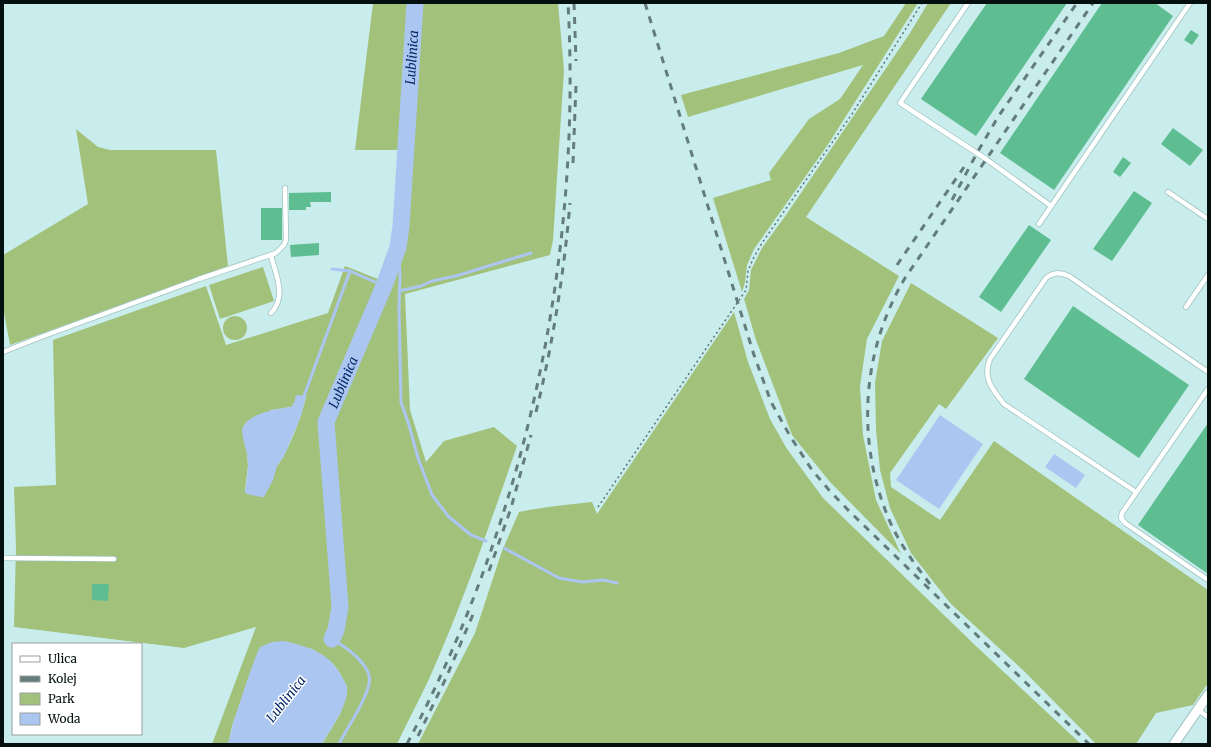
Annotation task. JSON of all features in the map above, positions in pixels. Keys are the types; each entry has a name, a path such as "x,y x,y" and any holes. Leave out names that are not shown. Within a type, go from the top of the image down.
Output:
{"street":[{"path":"1174,744 1208,695"}],"lane":[{"path":"968,3 900,103 986,159 1051,206"},
{"path":"1039,224 1190,3"},
{"path":"3,352 41,336 199,279 271,256 280,250 286,240 285,188"},
{"path":"1168,192 1208,219"},
{"path":"271,256 280,298 277,307 271,313"},
{"path":"1136,492 1004,404 991,387 986,372 987,365 1046,278 1057,272 1069,276 1208,372"},
{"path":"1186,307 1208,276"},
{"path":"1208,389 1136,492 1122,513 1121,518 1125,523 1208,580"},
{"path":"3,558 114,559"},
{"path":"1198,710 1208,717"}],"path":[{"path":"598,506 746,290 748,271 762,243 852,114 922,3"}],"green space":[{"path":"373,3 558,3 564,70 553,240 550,255 405,294 410,410 426,462 444,441 494,427 517,446 465,592 429,679 397,744 322,744 340,714 347,687 337,668 324,656 310,648 242,698 232,726 229,741 227,744 212,744 256,627 184,648 14,627 16,547 14,487 56,485 53,340 206,286 226,345 328,313 345,266 383,281 402,221 406,150 355,150","holes":["306,396 286,452 277,466 270,473 245,491 248,466 247,453 271,410 291,407 294,403"]},
{"path":"906,3 918,3 827,146 754,249 747,265 742,292 713,198 771,180 769,173 809,119 840,99 863,65 688,117 681,95 839,53 884,36"},
{"path":"928,3 951,3 806,217 899,276 867,339 860,386 863,435 876,500 901,554 830,482 792,435 756,340 744,299 749,290 751,270 762,248 910,33"},
{"path":"76,129 98,147 110,150 216,150 228,266 10,345 3,307 3,255 88,204"},
{"path":"263,267 274,301 220,319 209,285"},
{"path":"911,283 998,338 946,409 939,404 890,473 891,487 940,520 994,441 1208,590 1208,683 1193,705 1156,713 1136,744 1096,744 1025,672 950,603 911,553 890,508 880,470 876,430 875,383 882,341"},
{"path":"734,312 748,362 770,419 787,449 823,498 977,647 1081,744 418,744 475,633 502,551 519,512 546,507 592,502 597,514"},
{"path":"235,316 244,319 247,328 244,337 235,340 226,337 223,328 226,319"}],"water":[{"path":"296,395 306,396 301,416 284,456 277,466 273,480 264,497 247,494 245,492 248,473 248,459 242,429 246,422 257,415 264,412 291,407 294,403"},
{"path":"940,415 983,444 939,509 896,480"},
{"path":"1054,454 1085,475 1076,488 1045,467"},
{"path":"284,641 310,648 318,652 325,656 337,669 347,688 345,702 338,717 322,744 227,744 249,675 260,647 272,642"}],"building":[{"path":"987,3 1067,3 976,136 921,99"},
{"path":"1102,3 1155,3 1173,16 1054,190 1000,153"},
{"path":"1191,30 1199,35 1192,45 1184,40"},
{"path":"1173,128 1203,150 1190,166 1161,144"},
{"path":"1123,157 1131,163 1120,177 1113,172"},
{"path":"1134,191 1152,203 1112,261 1093,249"},
{"path":"331,192 331,202 310,202 311,207 306,207 306,210 289,210 289,193"},
{"path":"261,208 282,208 282,240 261,240"},
{"path":"1029,225 1051,240 1001,312 979,297"},
{"path":"319,243 319,255 291,257 290,245"},
{"path":"1073,306 1189,385 1139,458 1024,379"},
{"path":"1208,423 1208,574 1138,525"},
{"path":"92,584 109,584 108,601 92,600"}],"waterway":[{"name":"Lublinica","path":"332,639 336,630 340,607 326,422 384,286 398,247 401,226 415,3"},
{"path":"398,247 400,274 399,309 401,402 418,458 432,495 449,517 471,535 486,541"},
{"path":"399,291 421,286 432,281 456,276 531,253"},
{"path":"332,269 350,271"},
{"path":"304,396 350,271 384,286"},
{"path":"504,548 559,578 582,582 603,580 617,583"},
{"name":"Lublinica","path":"332,639 356,656 364,666 369,676 369,684 364,698 339,744"}],"railway":[{"path":"407,744 449,658 484,569 514,478 537,384 555,290 565,194 570,99 568,3"},
{"path":"574,3 576,61"},
{"path":"645,3 754,355 771,402 790,436 812,470 849,511 1089,744"},
{"path":"952,200 998,117 1077,3"},
{"path":"930,584 905,550 895,532 876,483 870,453 868,393 880,334 891,305 905,278 1093,3"},
{"path":"573,163 576,85"},
{"path":"897,265 964,167"},
{"path":"536,412 548,360 557,308 565,255 570,203"},
{"path":"489,571 511,508 531,435"},
{"path":"418,736 446,678 474,612"}]}
